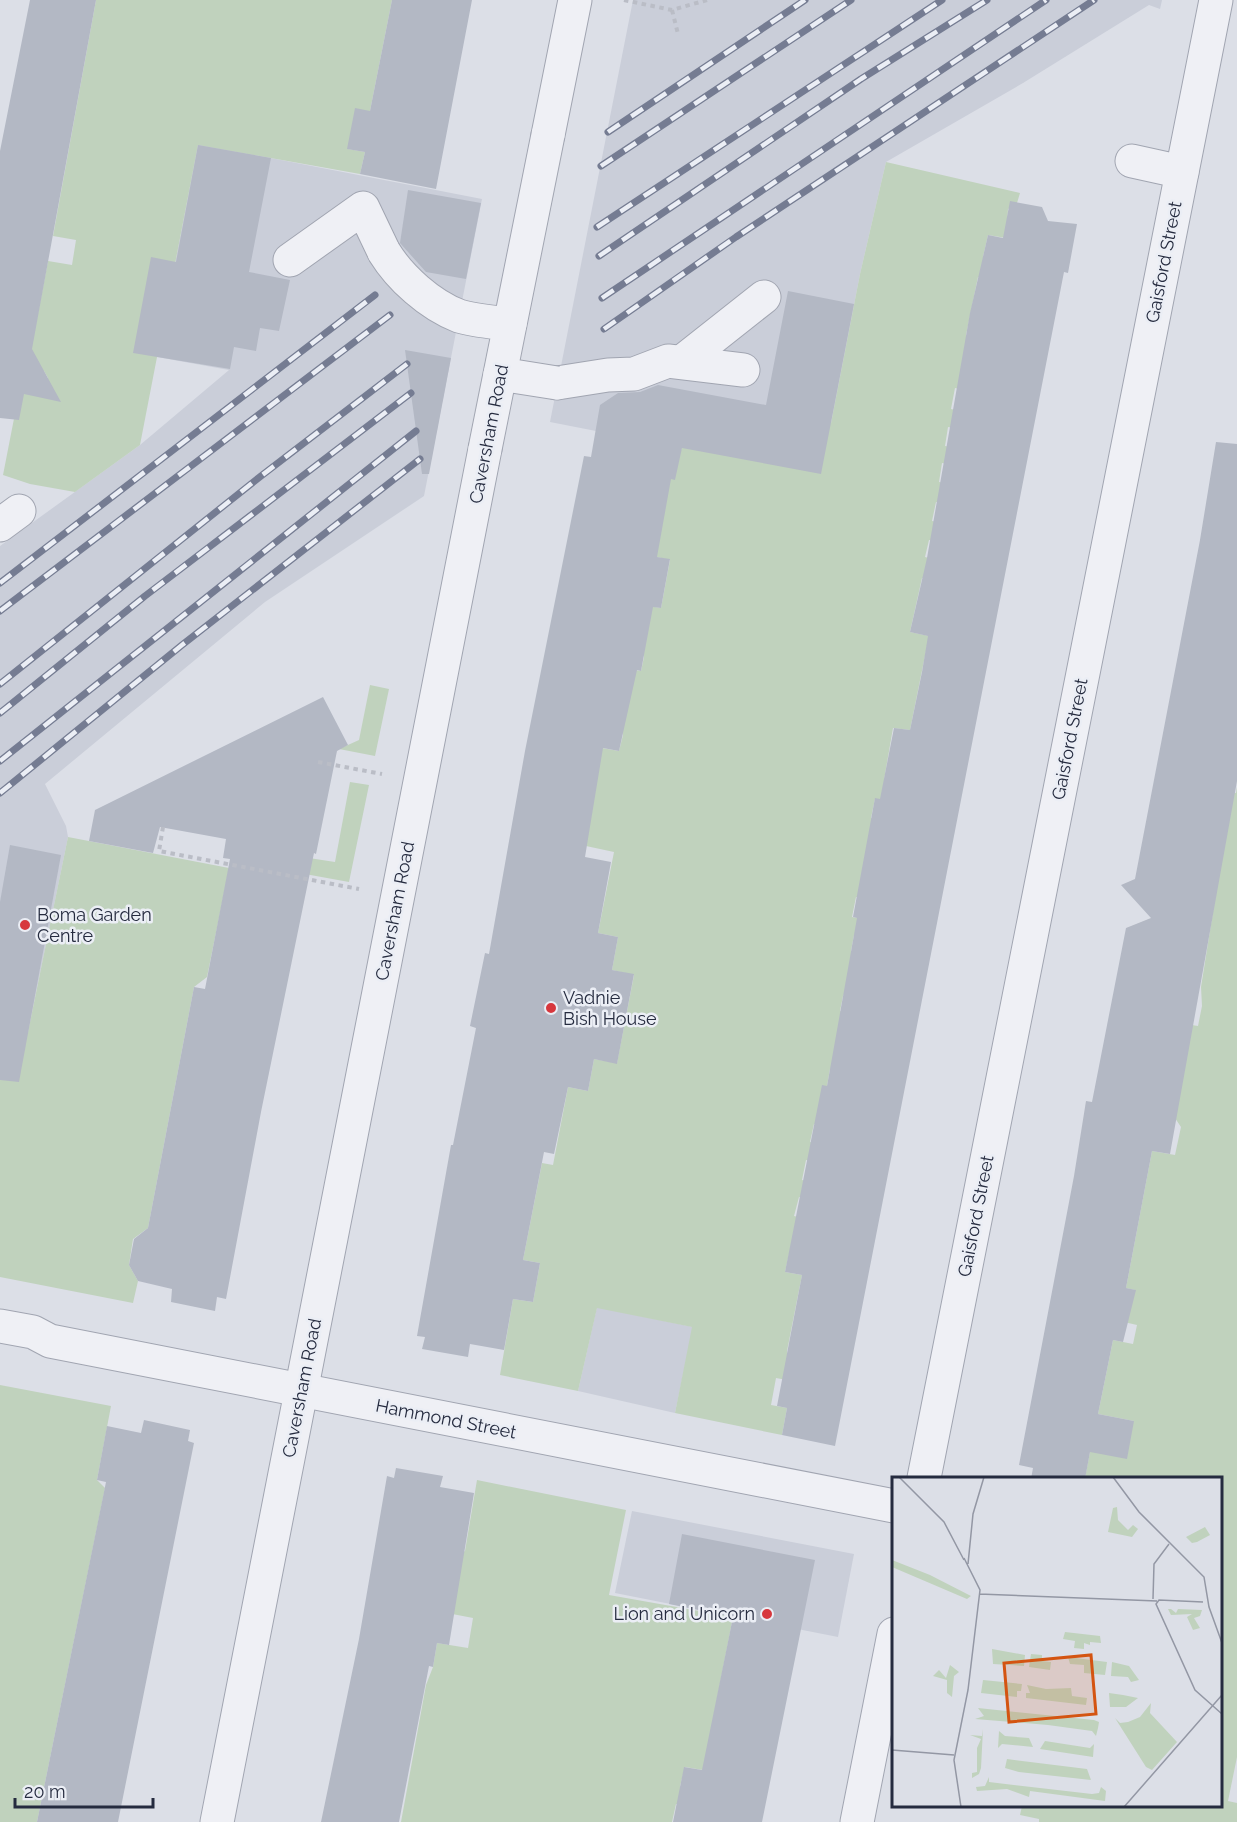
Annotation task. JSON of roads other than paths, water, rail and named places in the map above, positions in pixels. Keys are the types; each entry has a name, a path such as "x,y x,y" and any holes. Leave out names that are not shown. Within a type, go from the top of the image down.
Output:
{"street":[{"name":"Caversham Road","path":"217,1822 575,0"},
{"name":"Gaisford Street","path":"924,1477 1216,0"},
{"path":"1132,161 1182,172"},
{"path":"290,260 363,208 394,269 410,284 459,316 510,324"},
{"path":"683,361 764,297"},
{"path":"500,374 557,383 608,375 634,375 668,361 743,370"},
{"name":"Hammond Street","path":"0,1326 33,1332 50,1341 892,1506"},
{"path":"857,1822 892,1644"}],"railway":[{"path":"608,132 805,0"},
{"path":"601,166 851,0"},
{"path":"597,227 942,0"},
{"path":"599,256 861,79 987,0"},
{"path":"602,298 1046,0"},
{"path":"604,329 736,237 1094,0"},
{"path":"0,583 375,295"},
{"path":"0,611 390,315"},
{"path":"0,684 261,476 407,364"},
{"path":"0,713 145,596 411,393"},
{"path":"0,761 416,431"},
{"path":"0,793 182,645 420,459"}],"place":[{"name":"Boma Garden Centre","path":"25,925"},
{"name":"Vadnie Bish House","path":"551,1008"},
{"name":"Lion and Unicorn","path":"767,1614"}]}
